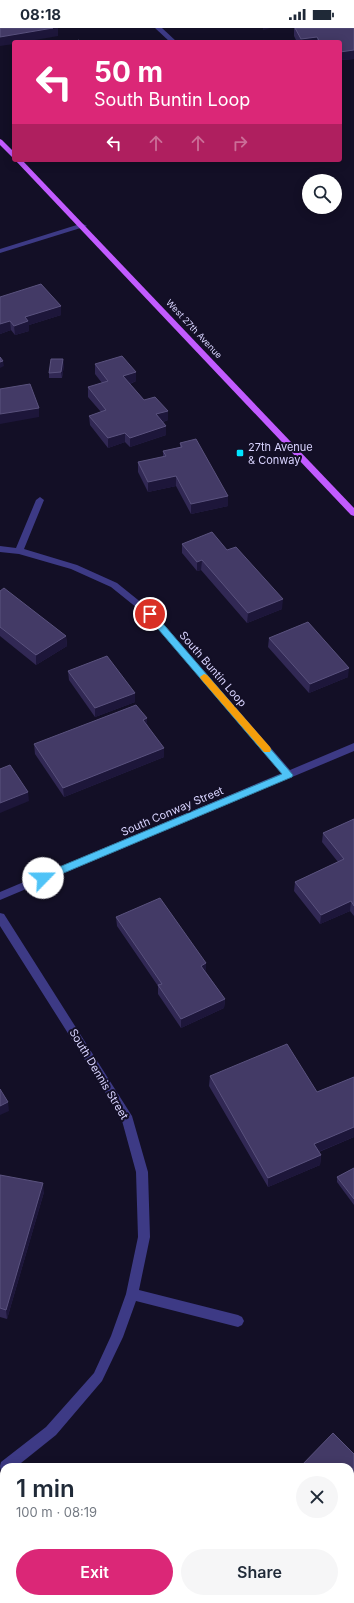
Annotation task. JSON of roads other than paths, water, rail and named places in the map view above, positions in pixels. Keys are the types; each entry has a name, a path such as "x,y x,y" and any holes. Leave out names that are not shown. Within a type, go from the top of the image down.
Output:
{"main road":[{"path":"0,141 12,154"},
{"name":"West 27th Avenue","path":"20,162 354,513"}],"street":[{"path":"158,28 172,40"},
{"path":"0,251 82,226"},
{"path":"19,551 40,500"},
{"name":"South Buntin Loop","path":"0,549 19,551 74,567 114,585 150,614 289,775"},
{"name":"South Conway Street","path":"0,896 354,747"},
{"name":"South Dennis Street","path":"0,917 126,1116 142,1172 144,1237 132,1294 117,1338 98,1377 51,1431 11,1463"},
{"path":"132,1294 238,1321"}],"place":[{"name":"27th Avenue & Conway","path":"240,453"}]}
